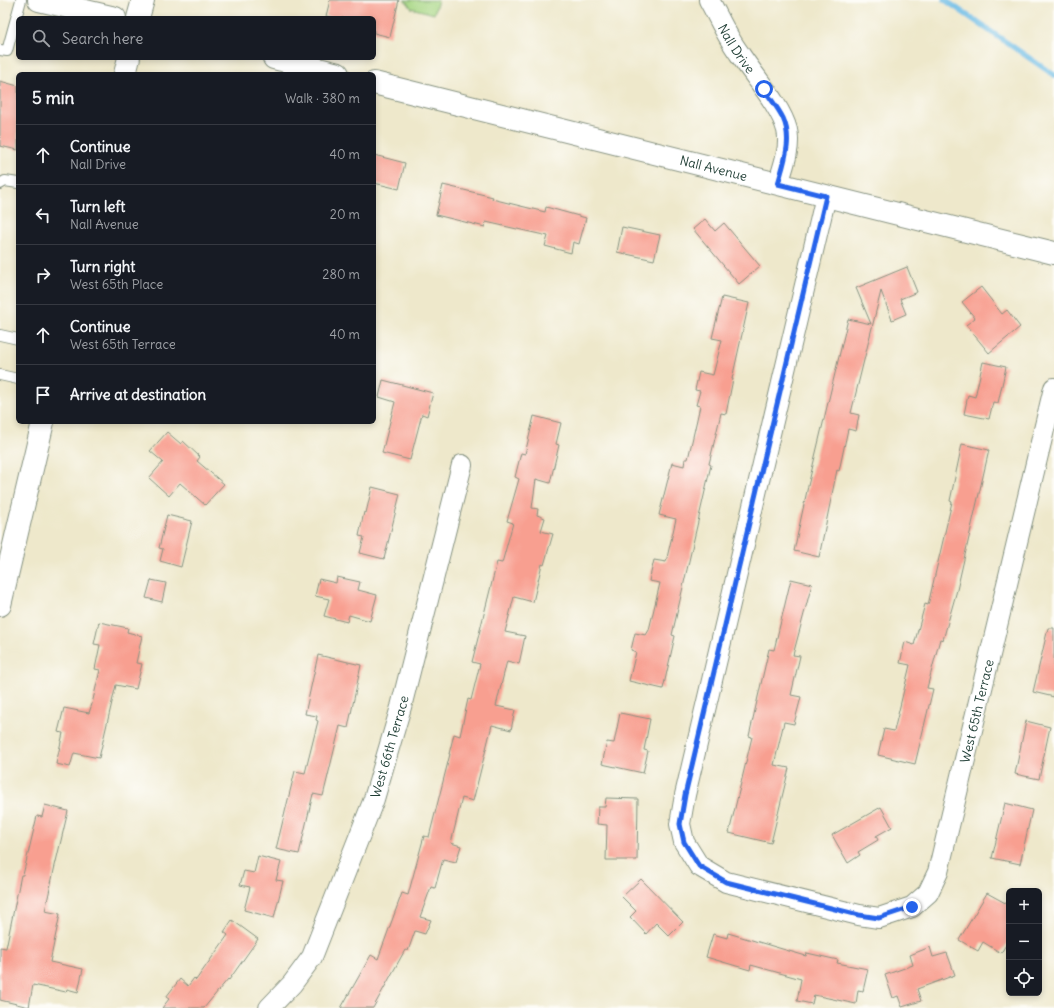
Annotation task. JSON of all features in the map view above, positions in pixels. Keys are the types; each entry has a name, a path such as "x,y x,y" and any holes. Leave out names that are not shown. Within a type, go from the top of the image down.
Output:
{"main road":[{"path":"39,0 107,16"},
{"path":"139,16 143,0"},
{"path":"126,72 128,60"},
{"path":"282,60 330,72"},
{"name":"Nall Avenue","path":"376,84 1054,253"},
{"path":"0,605 43,424"}],"street":[{"name":"Nall Drive","path":"709,0 738,52 782,117 788,132 787,148 778,184"},
{"name":"West 65th Terrace","path":"826,196 685,795 680,824 684,842 699,866 726,882 859,915 879,918 912,907 928,893 938,872 1054,388"},
{"name":"West 66th Terrace","path":"269,1008 292,984 312,957 374,798 401,707 462,466"}],"lane":[{"path":"17,16 21,0"},
{"path":"0,50 8,51 16,20"},
{"path":"0,184 5,181 16,183"},
{"path":"0,335 16,339"},
{"path":"0,375 16,379"}],"green space":[{"path":"404,0 438,0 434,14 411,8"}],"building":[{"path":"330,0 399,0 390,37 376,34 376,16 326,16"},
{"path":"0,81 16,85 16,150 0,146"},
{"path":"376,156 405,163 399,189 376,183"},
{"path":"443,185 545,212 546,207 586,218 579,244 573,242 571,253 545,246 548,236 486,222 485,227 436,215"},
{"path":"705,219 715,231 724,223 760,266 739,284 693,229"},
{"path":"622,227 660,235 654,260 617,252"},
{"path":"907,267 917,292 900,299 906,314 892,320 881,291 851,413 859,415 856,431 848,429 839,471 837,470 819,557 794,551 848,319 871,324 856,288"},
{"path":"981,287 1002,314 1007,310 1020,327 989,353 966,325 975,318 962,302"},
{"path":"722,297 749,303 732,379 726,414 721,413 709,464 711,465 672,635 675,636 663,689 629,681 636,652 631,650 635,633 646,635 649,630 660,583 649,581 654,560 666,562 676,519 659,515 672,463 684,466 685,459 688,459 700,406 696,405 700,391 695,390 699,372 713,375 722,340 712,338"},
{"path":"983,362 1006,367 998,403 993,402 989,419 964,414 968,395 975,397"},
{"path":"383,380 433,393 427,416 422,414 410,460 382,453 395,402 379,397"},
{"path":"534,416 561,423 556,444 559,445 550,483 536,479 532,508 538,509 537,515 545,518 541,531 553,534 544,565 542,564 533,602 514,597 505,632 525,636 519,664 507,661 496,706 515,710 511,730 492,725 473,801 462,798 451,843 461,846 456,862 443,859 435,888 431,887 420,917 431,920 425,934 415,931 408,951 405,950 373,1008 341,1008 371,955 378,959 402,893 408,895 424,836 429,837 454,734 460,736 468,699 471,700 480,664 472,662 497,562 502,563 513,523 507,521 519,479 515,477 521,453 525,454"},
{"path":"167,432 181,444 183,441 200,457 197,461 224,484 205,505 180,483 169,496 149,478 163,462 150,451"},
{"path":"962,444 989,450 957,590 943,640 940,639 927,688 933,689 915,764 878,755 884,729 894,731 910,665 900,663 905,642 914,645 925,604 928,605 952,502 950,501"},
{"path":"372,487 400,494 384,559 360,553 364,537 359,536 364,512 366,513"},
{"path":"167,515 192,521 181,567 160,561 163,549 159,548"},
{"path":"337,577 360,582 358,590 377,595 370,621 349,615 347,622 324,616 329,599 315,596 319,579 336,583"},
{"path":"791,579 812,584 793,655 800,656 791,695 801,697 794,724 784,722 774,765 789,768 771,843 729,833 752,737 749,736 769,649 774,650"},
{"path":"151,580 166,583 162,602 146,598"},
{"path":"99,622 128,628 127,632 142,636 136,663 142,664 136,689 116,685 99,758 74,753 70,767 56,764 63,733 58,732 64,708 89,713 92,704 100,670 95,669 100,645 94,644"},
{"path":"1048,628 1054,628 1054,697 1033,692"},
{"path":"318,655 361,665 348,728 340,726 323,796 313,794 299,854 276,849 295,771 305,773 318,721 316,720 317,716 305,714"},
{"path":"620,713 650,719 644,750 648,751 643,773 602,764 607,742 614,743"},
{"path":"1026,721 1050,727 1039,779 1015,774"},
{"path":"606,798 638,799 637,860 606,860 607,825 597,824 598,807 605,807"},
{"path":"1005,803 1032,810 1020,864 992,858"},
{"path":"45,805 68,811 45,911 60,914 50,962 83,969 78,992 67,989 66,992 33,985 29,1007 0,1000 0,947 6,948 21,875 23,875 37,816 42,817"},
{"path":"881,807 892,827 876,836 878,840 858,852 860,855 848,863 832,835"},
{"path":"258,856 281,862 276,880 283,881 274,918 244,910 250,887 240,885 244,871 254,873"},
{"path":"641,879 683,922 669,936 656,923 646,934 630,917 636,911 622,897"},
{"path":"987,893 1006,903 1006,945 1001,953 983,942 978,951 959,940"},
{"path":"232,920 258,939 229,980 228,979 204,1008 162,1008 169,999 166,997 180,979 188,986 194,978 196,980 228,935 224,932"},
{"path":"728,933 806,956 807,953 838,960 837,963 868,969 863,991 858,990 856,1004 814,995 812,1004 797,1001 801,979 751,965 750,970 706,957 713,934 727,938"},
{"path":"930,947 933,957 947,953 955,975 917,989 921,1001 902,1007 898,996 893,998 885,975 913,965 910,955"}],"waterway":[{"path":"945,0 1054,75"}],"route":[{"path":"764,89 782,117 788,132 787,148 778,184 826,196 685,795 680,824 684,842 699,866 726,882 859,915 879,918 912,907"}]}
